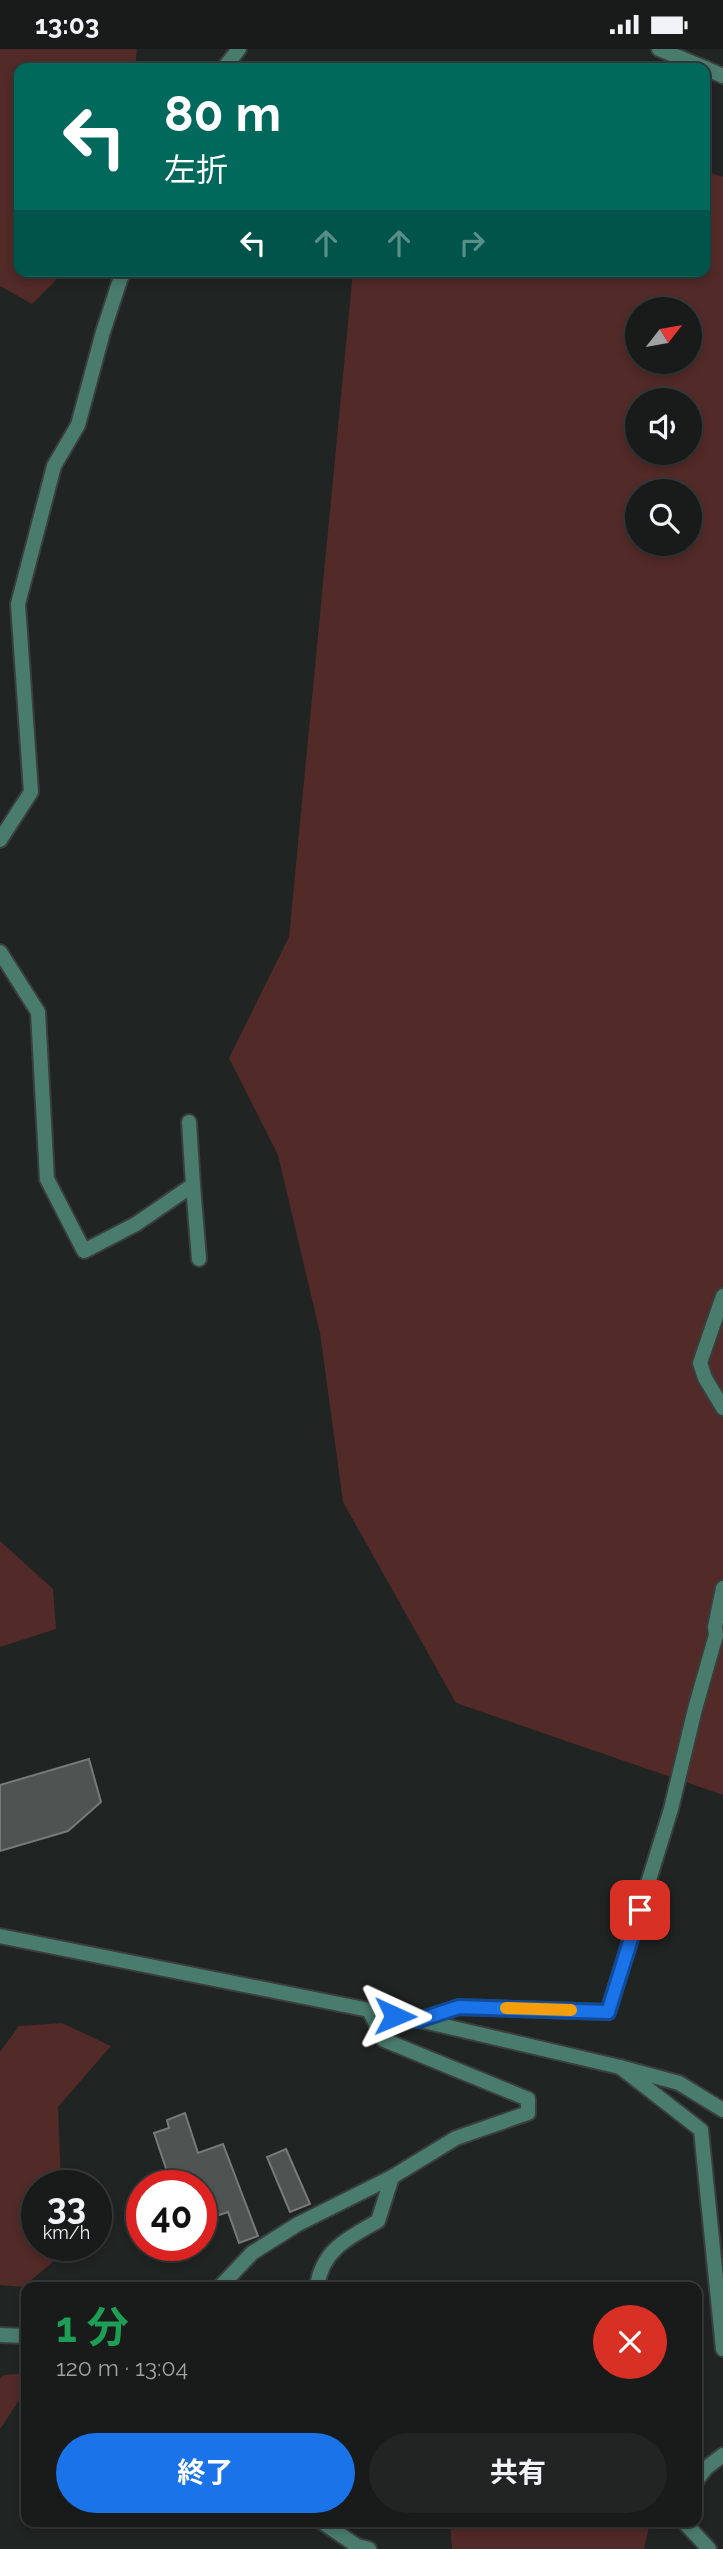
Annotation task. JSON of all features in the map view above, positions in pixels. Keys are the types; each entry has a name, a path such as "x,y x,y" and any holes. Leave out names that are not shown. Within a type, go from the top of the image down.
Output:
{"street":[{"path":"228,63 239,49"},
{"path":"659,49 693,63"},
{"path":"0,840 31,792 18,604 54,466 78,425 121,277"},
{"path":"0,952 38,1012 47,1179 84,1251 136,1224 193,1185"},
{"path":"190,1122 199,1259"},
{"path":"723,1296 700,1363 705,1378 723,1408"},
{"path":"419,2020 459,2007 608,2012 671,1809 716,1635 715,1627 723,1588"},
{"path":"0,1936 419,2020 620,2067 679,2083 723,2110"},
{"path":"225,2282 252,2253 299,2224 392,2177 456,2139 528,2113 528,2099 384,2040 370,2012"},
{"path":"620,2067 701,2130 723,2349"},
{"path":"318,2282 319,2271 340,2242 377,2221 392,2177"},
{"path":"0,2335 21,2336"},
{"path":"702,2473 723,2455"},
{"path":"329,2527 357,2546 369,2549"},
{"path":"689,2527 709,2549"}],"shaded area":[{"path":"0,49 137,49 136,63 14,63 14,277 59,277 32,304 0,286"},
{"path":"710,173 723,177 723,1795 456,1703 343,1502 320,1333 278,1155 229,1058 289,937 352,277 710,277"},
{"path":"0,1541 53,1589 56,1629 0,1647"},
{"path":"62,2023 111,2046 58,2107 60,2170 21,2170 21,2261 54,2261 29,2282 21,2282 21,2287 0,2285 0,2052 19,2026"},
{"path":"21,2373 21,2398 0,2429 0,2379 4,2375"},
{"path":"450,2527 649,2527 644,2549 452,2549"}],"building":[{"path":"89,1759 101,1802 68,1831 0,1851 0,1785"},
{"path":"185,2113 198,2153 223,2144 258,2236 239,2243 228,2212 217,2216 217,2170 167,2170 154,2133 169,2128 167,2120"},
{"path":"286,2149 310,2204 290,2212 267,2157"}],"slow traffic":[{"path":"506,2008 571,2010"}],"route":[{"path":"395,2016 419,2020 459,2007 608,2012 640,1910"}]}
